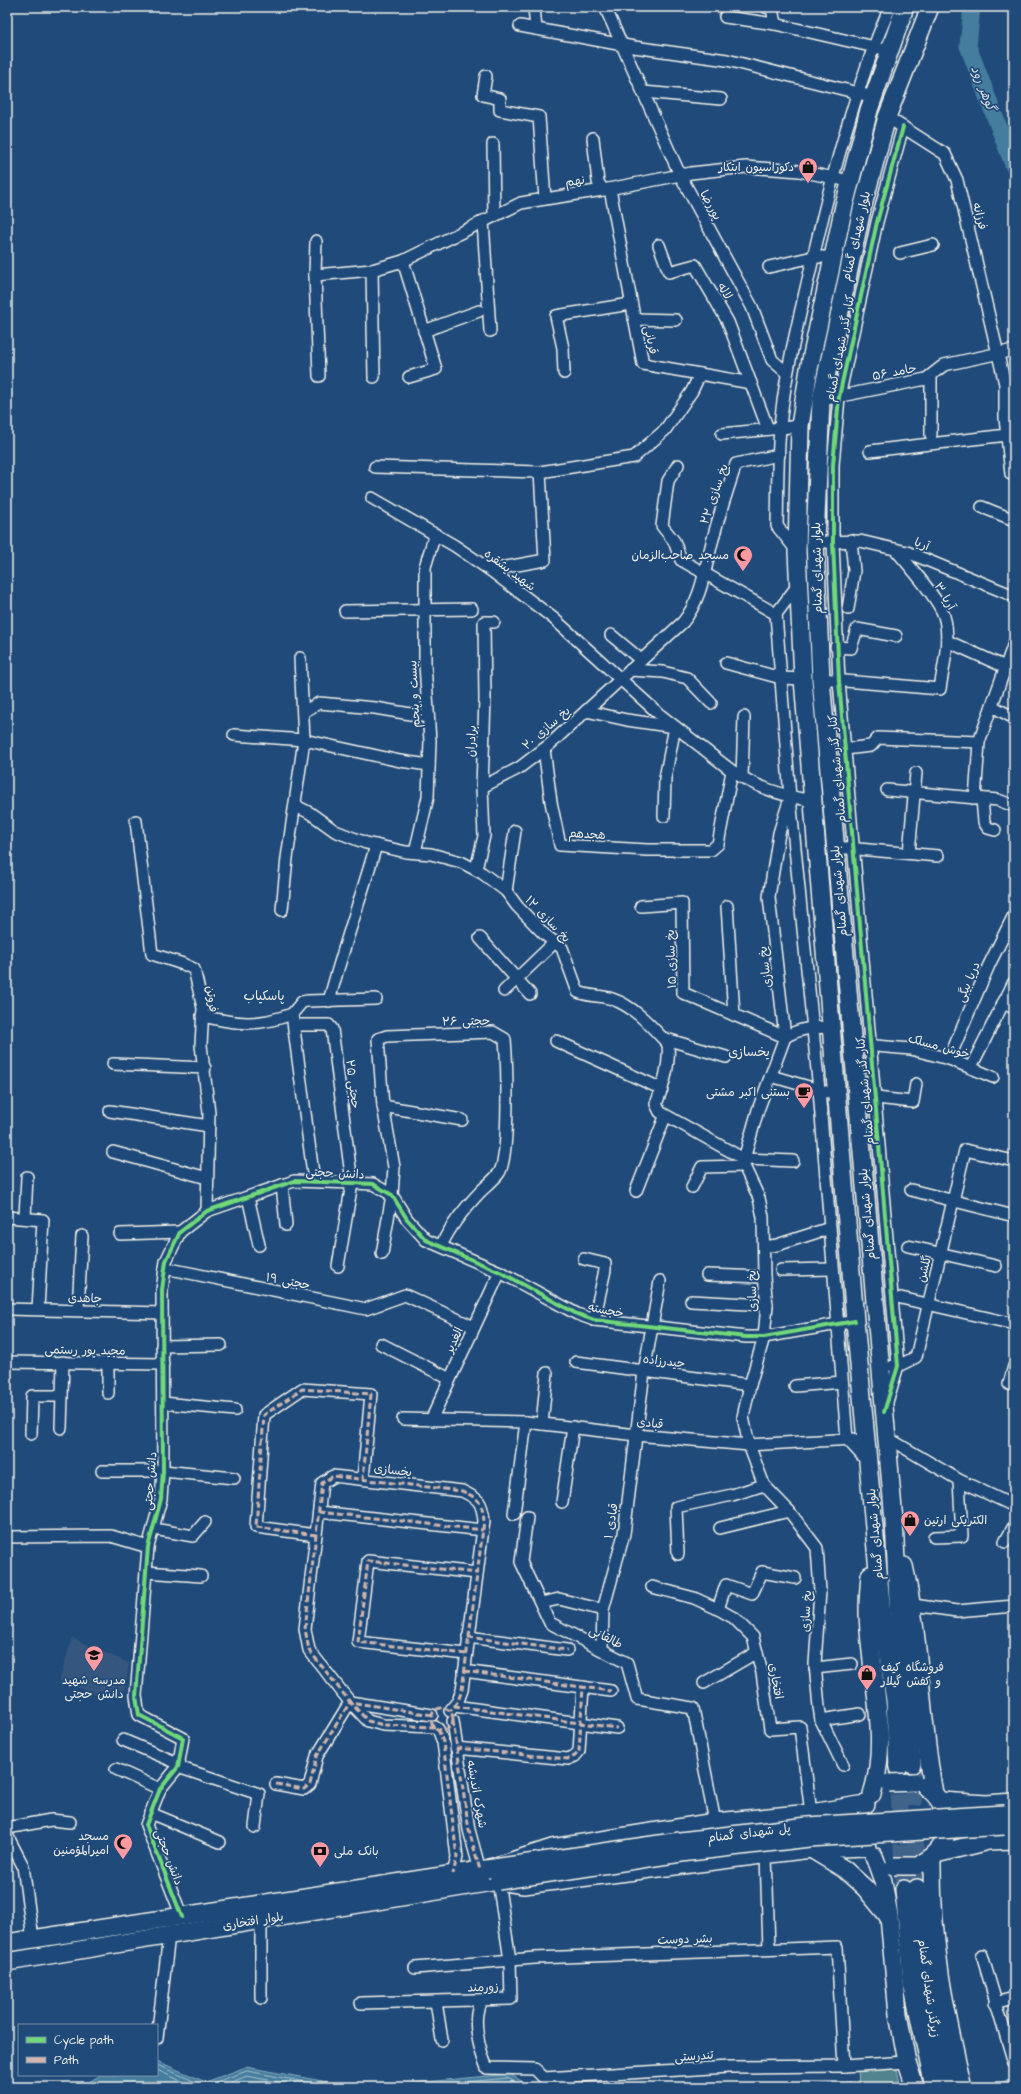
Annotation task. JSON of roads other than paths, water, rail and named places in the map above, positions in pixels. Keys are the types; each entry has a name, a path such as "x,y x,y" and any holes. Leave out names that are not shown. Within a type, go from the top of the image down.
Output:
{"highway":[{"name":"بلوار شهدای گمنام","path":"905,7 874,97 850,181 832,257 804,396 800,426 797,551 803,679 868,1462 882,1614 905,1766 908,1698 899,1621 894,1521 821,679 815,542 821,400 840,308 862,209 889,109 930,7"},
{"path":"874,97 889,109"},
{"path":"848,1221 868,1219"},
{"path":"894,1521 913,1605 926,1744 937,1797"},
{"path":"874,1523 868,1609 879,1746 878,1776 862,1814 861,1825 883,1881 889,1916 897,2007 907,2062 915,2087"},
{"path":"488,1873 552,1848 715,1822 811,1813 869,1799 889,1783 914,1782 925,1786 937,1797 946,1812 946,1834 942,1845 934,1856 935,1941 947,2021 962,2087"},
{"path":"937,1797 986,1804 1014,1802"},
{"path":"986,1804 988,1841"},
{"path":"811,1813 817,1816 824,1827 822,1841 812,1849"},
{"name":"پل شهدای گمنام","path":"488,1873 680,1841 808,1826 1014,1813"},
{"path":"732,1860 741,1853 746,1838 740,1826 733,1820"},
{"name":"پل شهدای گمنام","path":"488,1873 674,1854 809,1838 1014,1826"},
{"path":"488,1873 524,1885 812,1849 871,1851 883,1862 894,1866 916,1866 934,1856 988,1841 1014,1840"},
{"path":"812,1849 844,1869 865,1888 889,1916"},
{"name":"بلوار افتخاری","path":"7,1943 453,1874 488,1873"},
{"name":"بلوار افتخاری","path":"7,1962 261,1920 488,1873"},
{"name":"زیرگذر شهدای گمنام","path":"934,2087 912,1983 911,1889 926,1982 947,2087"}],"street":[{"path":"534,7 536,29"},
{"name":"پوررضا","path":"605,7 680,176 752,307 772,360 787,373"},
{"path":"766,7 772,8 775,24"},
{"path":"797,551 777,526 780,427 787,373 832,178 857,93 873,46 890,7"},
{"path":"725,17 775,24 873,46 889,52"},
{"path":"520,26 727,60 874,97"},
{"path":"486,76 483,95 500,99 500,110 539,117 545,199"},
{"path":"643,92 721,99"},
{"name":"فرزانه","path":"889,109 903,127 946,154 958,180 1005,384 1007,435 1011,474"},
{"name":"کنار گذر شهدای گمنام","path":"884,1412 898,1366 836,647 833,542 833,465 838,397 877,222 903,127"},
{"name":"قربانی","path":"593,138 598,182 607,190 643,364 751,383"},
{"path":"492,144 494,216"},
{"name":"نهم","path":"315,275 372,270 403,261 521,203 607,190 680,176 746,167 799,171 850,181"},
{"path":"483,221 490,331"},
{"path":"316,241 315,275 318,376"},
{"name":"لاله","path":"659,245 669,272 695,265 728,322 751,383"},
{"path":"900,253 933,245"},
{"path":"769,267 813,257 832,257"},
{"path":"403,261 436,369 409,377"},
{"path":"372,270 374,377"},
{"path":"564,373 563,348 556,316 630,304"},
{"path":"840,308 857,311"},
{"path":"424,331 479,311"},
{"path":"634,319 676,320"},
{"name":"حامد ۵۶","path":"821,400 926,379 944,365 1014,350"},
{"path":"375,467 540,472 634,457 665,430 692,392 700,374"},
{"path":"931,376 931,435"},
{"path":"751,383 768,429"},
{"path":"722,434 800,426"},
{"path":"870,451 1007,435"},
{"name":"یخ سازی ۲۲","path":"704,574 736,464 779,455"},
{"path":"678,465 668,481 662,526 674,541 682,560 776,614"},
{"path":"490,570 545,560 540,472"},
{"name":"شهید یشقره","path":"372,498 434,534 490,570 553,618 620,679"},
{"path":"982,507 1014,520"},
{"name":"بیست و پنجم","path":"414,852 428,797 429,765 425,567 434,534"},
{"path":"848,609 854,571 851,540"},
{"name":"آریا","path":"815,542 851,540 907,552 1014,596"},
{"name":"آریا ۳","path":"839,681 940,690 947,641 944,616 914,572 895,549"},
{"name":"یخ سازی ۲۰","path":"482,787 518,768 544,749 683,622 692,611 700,591 704,574"},
{"path":"798,586 776,614 790,798 819,1090 847,1439 868,1462"},
{"path":"344,611 472,609"},
{"name":"برادران","path":"476,869 484,836 482,787 485,699 484,622 494,622"},
{"path":"836,647 851,648 857,629 896,636"},
{"path":"611,635 641,660"},
{"path":"947,641 1010,669"},
{"path":"995,830 988,828 984,822 978,799 979,742 992,706 1010,669 1014,643"},
{"path":"282,910 287,858 296,806 304,740 300,658"},
{"path":"726,663 781,678 803,679"},
{"path":"630,670 663,672 687,678 710,703"},
{"path":"620,679 675,727 732,771 742,777 790,798 814,802"},
{"path":"821,679 839,681"},
{"path":"303,712 319,703 375,708 428,717"},
{"path":"992,706 1014,718"},
{"path":"586,711 627,720 675,727"},
{"path":"742,777 744,717"},
{"path":"664,816 665,778 675,727"},
{"path":"234,735 304,740 400,761 429,765"},
{"path":"845,748 871,746 878,738 979,742"},
{"name":"هجدهم","path":"544,749 551,802 560,845 647,850 711,850 718,844 732,771"},
{"path":"909,853 916,773"},
{"path":"888,790 998,800 1014,806"},
{"name":"یخ سازی","path":"790,798 779,833 769,897 786,1037 771,1076 744,1162 759,1198 763,1217 764,1277 767,1305 764,1337 750,1385 743,1417 749,1445 764,1485 789,1511 818,1548 820,1591 815,1668 821,1720 844,1765"},
{"name":"یخ سازی ۱۲","path":"296,806 310,812 335,831 376,845 431,854 461,862 476,869 506,891 517,906 544,934 562,948 578,992 589,997 605,997 627,1005 668,1044 669,1056 662,1089 656,1104 660,1112 665,1117"},
{"name":"فروتن","path":"136,821 152,954 194,969 202,1008 201,1045 205,1068 209,1126 207,1211"},
{"path":"506,891 515,831"},
{"path":"330,1001 340,962 359,907 376,845"},
{"path":"836,847 938,856"},
{"path":"840,897 858,897"},
{"name":"یخ سازی ۱۵","path":"641,906 682,903 683,993 786,1037"},
{"path":"728,906 734,1015"},
{"name":"دریا بیگی","path":"949,1060 989,965 1014,915"},
{"path":"480,938 530,994"},
{"path":"504,991 555,942"},
{"path":"844,945 862,943"},
{"path":"971,1067 1014,982"},
{"path":"314,1181 293,1020 302,1002 376,1000"},
{"path":"1003,1004 1014,1008"},
{"path":"202,1016 246,1024 293,1020"},
{"name":"حجتی ۲۵","path":"293,1020 331,1026 352,1183"},
{"path":"786,1037 795,1031 813,1027 832,1027"},
{"name":"حجتی ۲۶","path":"382,1254 392,1195 394,1167 383,1106 378,1039 387,1036 493,1032 505,1039 507,1066 505,1149 500,1172 470,1203 448,1230 441,1246"},
{"path":"663,1038 726,1057"},
{"path":"556,1041 662,1089"},
{"name":"خوش مسلک","path":"852,1044 911,1049 971,1067 993,1077"},
{"path":"113,1064 205,1068"},
{"path":"771,1076 838,1095"},
{"path":"876,1098 913,1102 916,1084"},
{"path":"383,1106 462,1120"},
{"path":"110,1111 209,1126"},
{"path":"636,1191 665,1117 744,1162"},
{"name":"گلشن","path":"880,1367 898,1366 916,1356 965,1150 1014,1161"},
{"path":"113,1152 207,1178"},
{"path":"692,1187 702,1167 744,1162 793,1161"},
{"path":"24,1217 27,1177"},
{"name":"دانش حجتی","path":"182,1916 146,1825 160,1789 179,1765 183,1738 139,1715 136,1696 148,1547 161,1499 163,1471 162,1290 166,1261 180,1232 207,1211 294,1181 373,1184 392,1195"},
{"path":"338,1266 352,1183"},
{"path":"282,1185 286,1225"},
{"path":"911,1190 1014,1216"},
{"name":"خجسته","path":"392,1195 407,1220 426,1240 500,1272 577,1314 594,1320 651,1328 764,1337 856,1321"},
{"path":"248,1197 260,1245"},
{"path":"7,1217 24,1217 43,1220 38,1309"},
{"path":"764,1247 777,1245 830,1228"},
{"path":"120,1234 180,1232"},
{"path":"78,1310 82,1236"},
{"path":"908,1246 996,1266"},
{"path":"584,1259 605,1264 594,1320"},
{"name":"حجتی ۱۹","path":"165,1268 366,1309 405,1295 474,1327"},
{"path":"781,1270 833,1269"},
{"name":"الغدیر","path":"431,1420 500,1272"},
{"path":"708,1275 764,1277"},
{"name":"قبادی ۱","path":"602,1649 603,1610 624,1534 644,1372 660,1281"},
{"path":"901,1298 1014,1324"},
{"path":"691,1300 767,1305"},
{"name":"جاهدی","path":"7,1309 162,1313"},
{"path":"381,1344 450,1379"},
{"path":"162,1346 222,1345"},
{"name":"مجید پور رستمی","path":"7,1362 163,1364"},
{"path":"61,1428 63,1362"},
{"name":"حیدرزاده","path":"576,1362 750,1385"},
{"path":"108,1363 108,1393"},
{"path":"1009,1384 1014,1366"},
{"path":"542,1424 547,1373"},
{"path":"795,1386 842,1382"},
{"path":"316,1535 256,1527 264,1415 302,1389 371,1394 363,1479"},
{"path":"31,1434 32,1396 62,1396"},
{"path":"163,1403 235,1410"},
{"name":"قبادی","path":"403,1419 526,1422 636,1435 749,1445 866,1438"},
{"path":"514,1514 526,1422"},
{"path":"562,1502 573,1427"},
{"path":"886,1437 959,1480 1014,1506"},
{"path":"102,1471 163,1471 234,1478"},
{"name":"یخسازی","path":"437,1728 383,1725 368,1721 358,1713 309,1650 305,1629 322,1483 333,1476 462,1491 477,1498 483,1506 483,1530 464,1671 460,1696 452,1712"},
{"path":"934,1537 962,1536 959,1480"},
{"path":"678,1554 676,1507 732,1495 764,1485"},
{"path":"720,1528 789,1511"},
{"path":"319,1512 483,1530"},
{"name":"طالقانی","path":"527,1516 521,1562 550,1623 627,1663 637,1699 693,1708 715,1822"},
{"path":"154,1529 193,1536 205,1522"},
{"path":"1005,1542 1014,1526"},
{"path":"7,1537 111,1536 148,1547"},
{"path":"466,1654 358,1642 368,1561 477,1572"},
{"path":"146,1572 202,1576"},
{"path":"718,1609 726,1584 752,1594 762,1572 794,1578"},
{"name":"افتخاری","path":"652,1587 694,1598 718,1609 734,1618 753,1638 762,1673 770,1729 800,1727 811,1813"},
{"path":"541,1603 560,1599 603,1610"},
{"path":"913,1605 957,1611 1014,1606"},
{"path":"468,1637 567,1650"},
{"path":"704,1683 757,1652"},
{"path":"815,1668 852,1664"},
{"path":"464,1671 611,1691"},
{"path":"456,1748 568,1759 575,1756 579,1751 583,1687"},
{"path":"276,1784 304,1789 310,1784 317,1756 350,1702 432,1714"},
{"path":"453,1874 457,1857 443,1742 437,1728 431,1721 432,1714 439,1708 452,1712 581,1723 617,1728"},
{"path":"437,1728 449,1727 452,1712"},
{"name":"شهرک اندیشه","path":"452,1712 469,1830 488,1873"},
{"path":"821,1720 860,1714"},
{"path":"124,1740 179,1765 259,1794 255,1827"},
{"path":"116,1769 160,1789"},
{"path":"448,1786 462,1784"},
{"path":"150,1813 220,1842"},
{"path":"7,1828 51,1820 70,1822"},
{"path":"7,1835 12,1857 23,1866 33,1939"},
{"path":"766,1855 769,1949"},
{"name":"زورمند","path":"361,2002 436,2002 511,1999 510,1960 488,1873"},
{"path":"261,1920 261,1998"},
{"path":"158,2030 170,1935"},
{"name":"بشر دوست","path":"415,1968 510,1960 837,1946 844,2066"},
{"path":"982,1955 1014,2063"},
{"path":"995,2003 1014,1998"},
{"name":"تندرستی","path":"482,2000 477,2010 477,2036 486,2068 535,2069 544,2078 601,2076 729,2067 844,2066 907,2062"},
{"path":"436,2002 442,2040"}],"water":[{"path":"158,2061 206,2082 246,2067 333,2083 403,2084 510,2074 531,2087 80,2087 99,2076 158,2076"},
{"path":"852,2082 852,2087 786,2087"}],"waterway":[{"name":"گوهر رود","path":"972,7 968,46 1014,167"}],"tunnel":[{"path":"912,1764 917,1888"},
{"path":"898,1769 904,1889"}],"place":[{"name":"دکوراسیون ابتکار","path":"808,184"},
{"name":"مسجد صاحب‌الزمان","path":"743,572"},
{"name":"بستنی اکبر مشتی","path":"804,1109"},
{"name":"الکتریکی ارتین","path":"910,1537"},
{"name":"مدرسه شهید دانش حجتی","path":"94,1672"},
{"name":"فروشگاه کیف و کفش گیلار","path":"867,1691"},
{"name":"مسجد امیرالمؤمنین","path":"123,1860"},
{"name":"بانک ملی","path":"320,1868"}],"district":[{"name":"پاسکیاب","path":"264,995"},
{"name":"یخسازی","path":"749,1051"}]}
